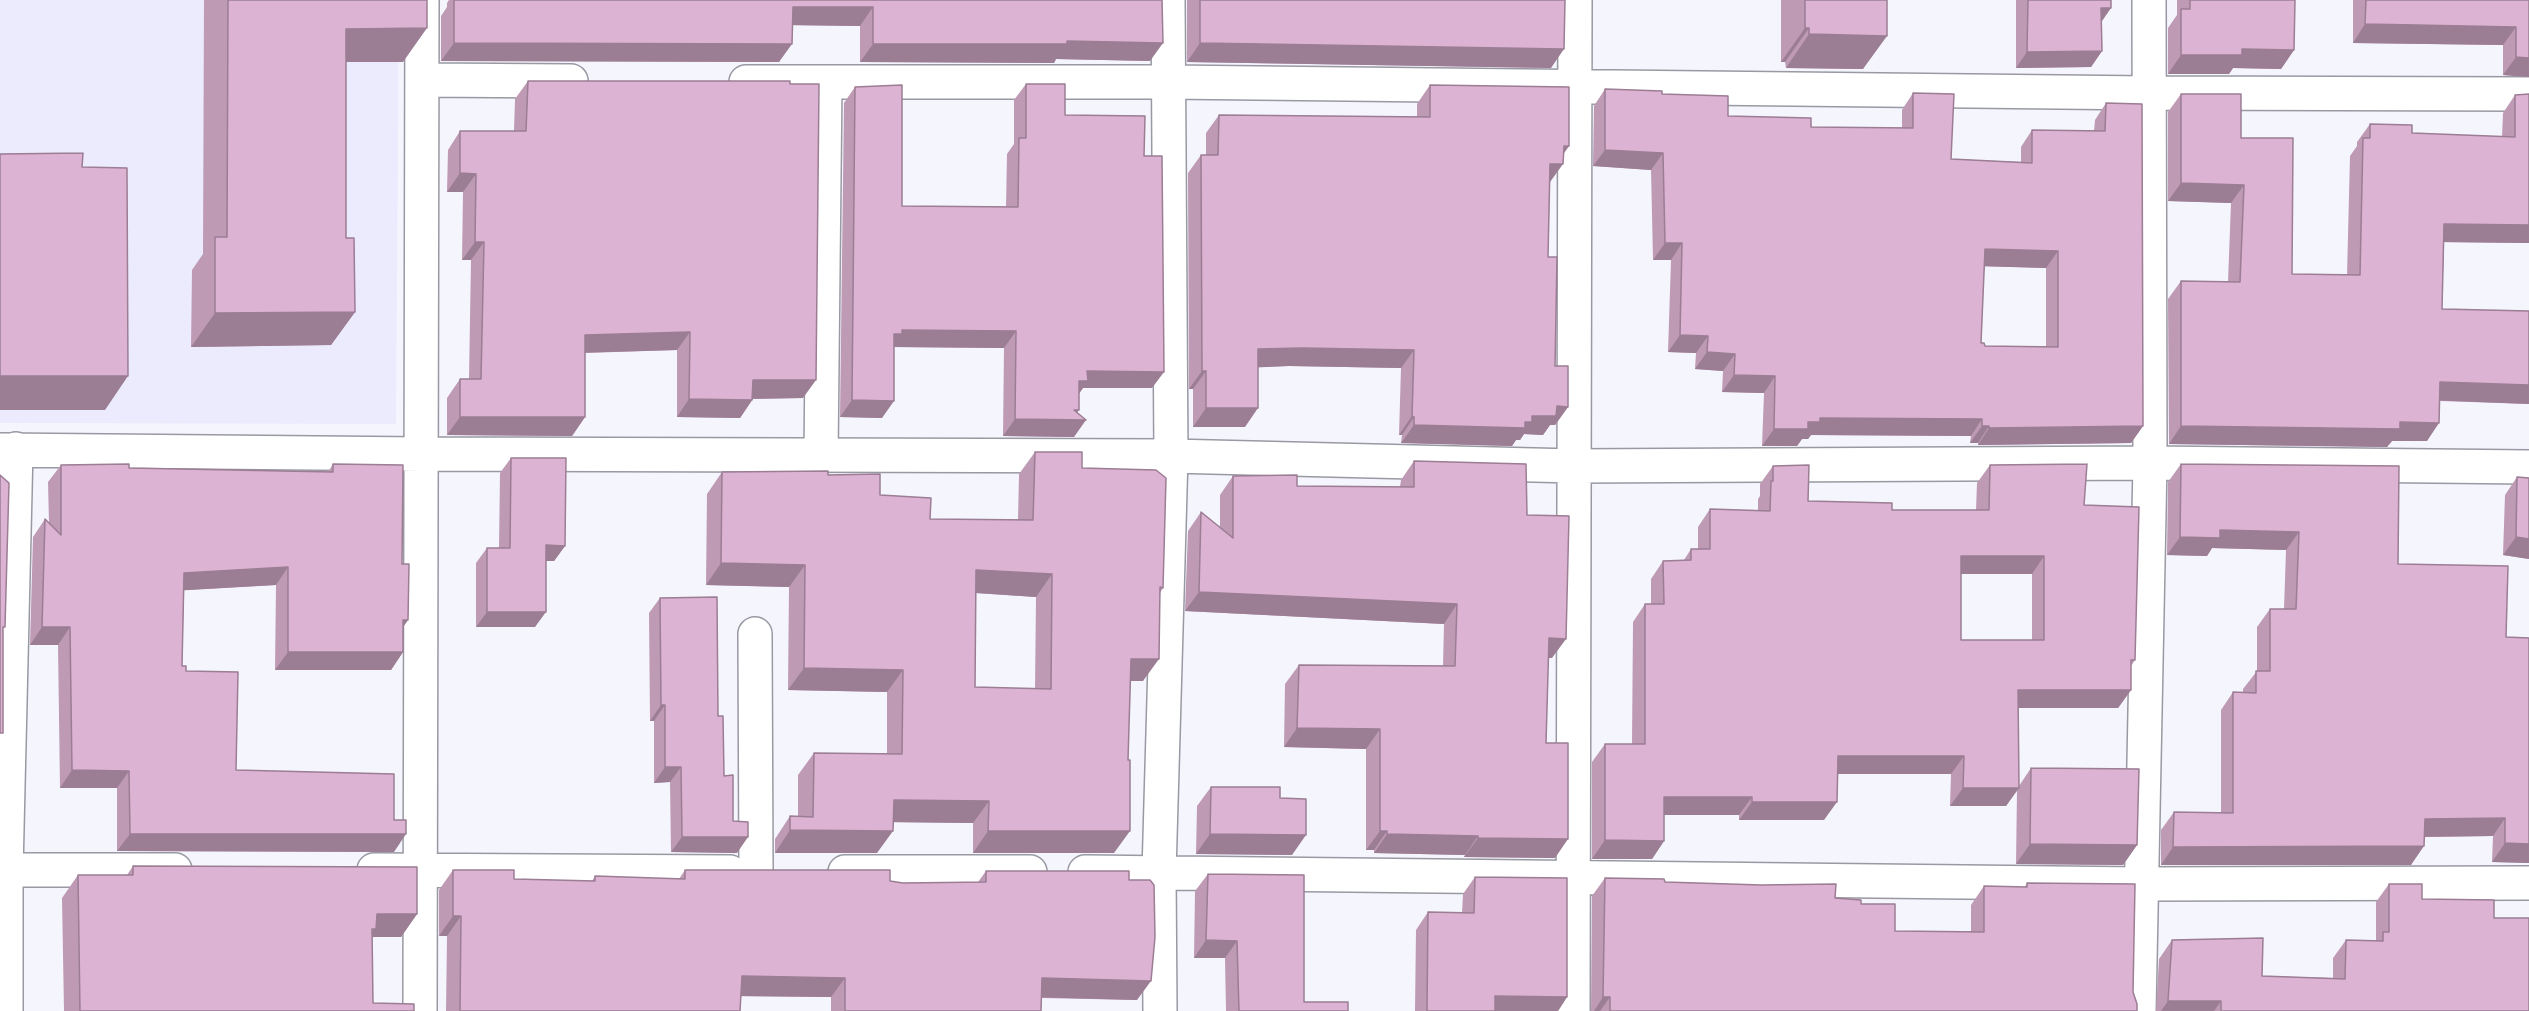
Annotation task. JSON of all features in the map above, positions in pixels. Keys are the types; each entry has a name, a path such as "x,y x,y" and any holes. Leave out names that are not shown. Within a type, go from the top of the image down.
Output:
{"street":[{"path":"420,1011 422,0"},
{"path":"1160,1011 1159,872 1171,456 1168,0"},
{"path":"1573,1011 1575,0"},
{"path":"2139,1011 2150,463 2149,0"},
{"path":"422,81 600,81"},
{"path":"719,82 1168,82 2148,93 2529,94"},
{"path":"821,454 825,82"},
{"path":"6,1011 3,870 8,449 422,454 1171,456 1574,466 2150,463 2529,467"},
{"path":"755,634 756,872"},
{"path":"3,870 207,870"},
{"path":"349,870 1159,872 2140,884 2529,884"}],"shaded area":[{"path":"0,0 399,0 396,424 0,423"}],"building":[{"path":"228,0 427,0 427,28 346,29 346,238 354,238 355,312 215,313 215,237 227,237"},
{"path":"454,0 1162,0 1163,43 1067,41 1067,44 873,44 873,7 793,7 792,44 454,43"},
{"path":"1200,0 1565,0 1564,49 1200,43"},
{"path":"1805,0 1887,0 1887,36 1809,34 1809,28 1805,28"},
{"path":"2028,0 2111,0 2111,8 2101,8 2102,51 2027,52"},
{"path":"2190,0 2295,0 2294,50 2242,49 2242,55 2181,55 2181,9 2190,9"},
{"path":"2366,0 2529,0 2529,58 2516,57 2516,27 2365,24"},
{"path":"528,81 790,81 790,84 819,84 816,380 753,380 752,400 689,399 690,332 585,335 585,417 460,417 460,379 481,379 484,242 475,242 476,174 460,173 460,131 526,131"},
{"path":"1026,84 1065,84 1065,115 1145,116 1144,156 1162,156 1164,372 1087,371 1088,381 1079,381 1079,410 1074,410 1086,420 1015,419 1016,331 902,330 902,334 894,334 894,401 852,400 855,87 902,85 902,206 1018,207 1019,138 1026,138"},
{"path":"1430,85 1569,87 1569,146 1564,146 1563,164 1550,164 1548,257 1557,257 1555,366 1568,366 1568,407 1557,406 1556,416 1532,416 1532,422 1525,422 1525,428 1414,425 1412,416 1414,350 1302,348 1258,349 1258,408 1206,408 1206,371 1202,371 1201,155 1218,155 1219,115 1430,117"},
{"path":"1605,89 1728,96 1728,116 1811,118 1811,127 1913,128 1913,93 1954,94 1951,159 2032,163 2032,130 2105,131 2106,103 2142,104 2143,426 1989,428 1989,426 1982,426 1982,419 1820,418 1820,422 1808,422 1808,429 1774,429 1775,376 1734,375 1735,354 1707,352 1708,336 1680,335 1682,243 1665,243 1663,153 1605,150","holes":["1985,249 2058,251 2058,347 1985,346 1981,343"]},
{"path":"2181,94 2241,94 2241,138 2293,138 2292,274 2360,275 2363,138 2370,138 2370,124 2412,125 2412,133 2515,137 2515,95 2529,94 2529,225 2444,224 2442,309 2529,311 2529,385 2440,382 2439,423 2400,422 2400,429 2181,426 2181,281 2240,282 2244,185 2181,183"},
{"path":"83,153 82,167 127,168 128,376 0,376 0,154"},
{"path":"1035,452 1082,452 1082,468 1156,470 1166,478 1159,659 1131,659 1128,760 1130,760 1130,831 988,831 989,801 894,800 893,831 790,830 790,816 813,817 814,753 902,754 903,670 804,668 805,565 721,563 722,472 828,471 828,475 880,474 880,495 931,498 930,519 1033,520","holes":["976,570 1052,574 1051,689 975,687"]},
{"path":"511,458 566,458 565,546 546,545 546,612 487,612 487,548 510,548"},
{"path":"1414,461 1526,464 1527,515 1569,516 1566,639 1549,638 1546,743 1568,743 1568,839 1387,834 1387,831 1380,831 1380,729 1297,728 1299,665 1455,666 1457,604 1199,592 1201,512 1233,538 1233,476 1297,475 1297,486 1414,487"},
{"path":"129,464 129,468 333,472 333,464 403,465 402,564 409,564 408,620 403,620 403,652 288,652 288,567 184,573 182,666 186,666 186,671 238,672 236,770 394,774 394,820 406,820 406,834 130,834 129,771 72,770 70,627 42,627 45,519 61,535 61,465"},
{"path":"2087,464 2084,505 2139,507 2135,660 2131,660 2131,690 2018,690 2019,788 1963,788 1964,756 1838,756 1837,802 1752,802 1752,797 1664,797 1664,841 1605,840 1605,744 1645,744 1645,604 1664,604 1663,561 1691,560 1691,549 1710,549 1710,509 1770,511 1773,466 1809,465 1808,501 1892,503 1892,510 1989,510 1990,465","holes":["1961,556 2044,556 2044,640 1961,640"]},
{"path":"2181,464 2399,466 2398,564 2508,566 2506,637 2529,638 2529,844 2505,843 2505,818 2425,819 2424,846 2173,847 2174,812 2233,813 2233,692 2256,693 2256,671 2270,671 2270,609 2296,609 2299,532 2220,530 2220,538 2180,537"},
{"path":"0,475 9,483 5,627 3,627 3,733 0,733"},
{"path":"2517,477 2529,478 2529,539 2516,537"},
{"path":"717,597 718,716 723,716 724,776 733,775 733,821 748,822 748,837 682,837 681,767 665,767 665,705 661,705 660,598"},
{"path":"2031,768 2139,769 2137,845 2030,844"},
{"path":"1211,787 1280,787 1280,798 1306,799 1306,835 1210,834"},
{"path":"133,866 417,867 417,914 377,914 376,929 372,929 373,1003 414,1004 414,1011 80,1011 78,875 133,875"},
{"path":"453,870 514,870 514,879 595,881 595,876 685,879 685,870 890,870 890,881 903,883 986,882 986,871 1129,871 1129,880 1150,880 1154,885 1155,937 1151,981 1042,978 1041,1011 845,1011 845,978 742,976 740,1011 460,1011 461,916 453,916"},
{"path":"1208,874 1304,875 1304,1002 1348,1002 1348,1011 1239,1011 1237,941 1206,940"},
{"path":"1475,877 1567,878 1567,997 1495,996 1495,1011 1427,1011 1428,912 1474,913"},
{"path":"1605,878 1761,885 1836,884 1835,898 1861,900 1861,904 1895,904 1895,931 1984,932 1984,886 2027,887 2027,883 2135,884 2133,992 2137,1011 1610,1011 1610,997 1603,997"},
{"path":"2389,884 2422,884 2422,899 2494,900 2494,918 2529,918 2529,1011 2221,1011 2221,1001 2168,1001 2172,940 2263,938 2262,976 2345,979 2346,940 2383,941 2383,932 2389,932"}]}
